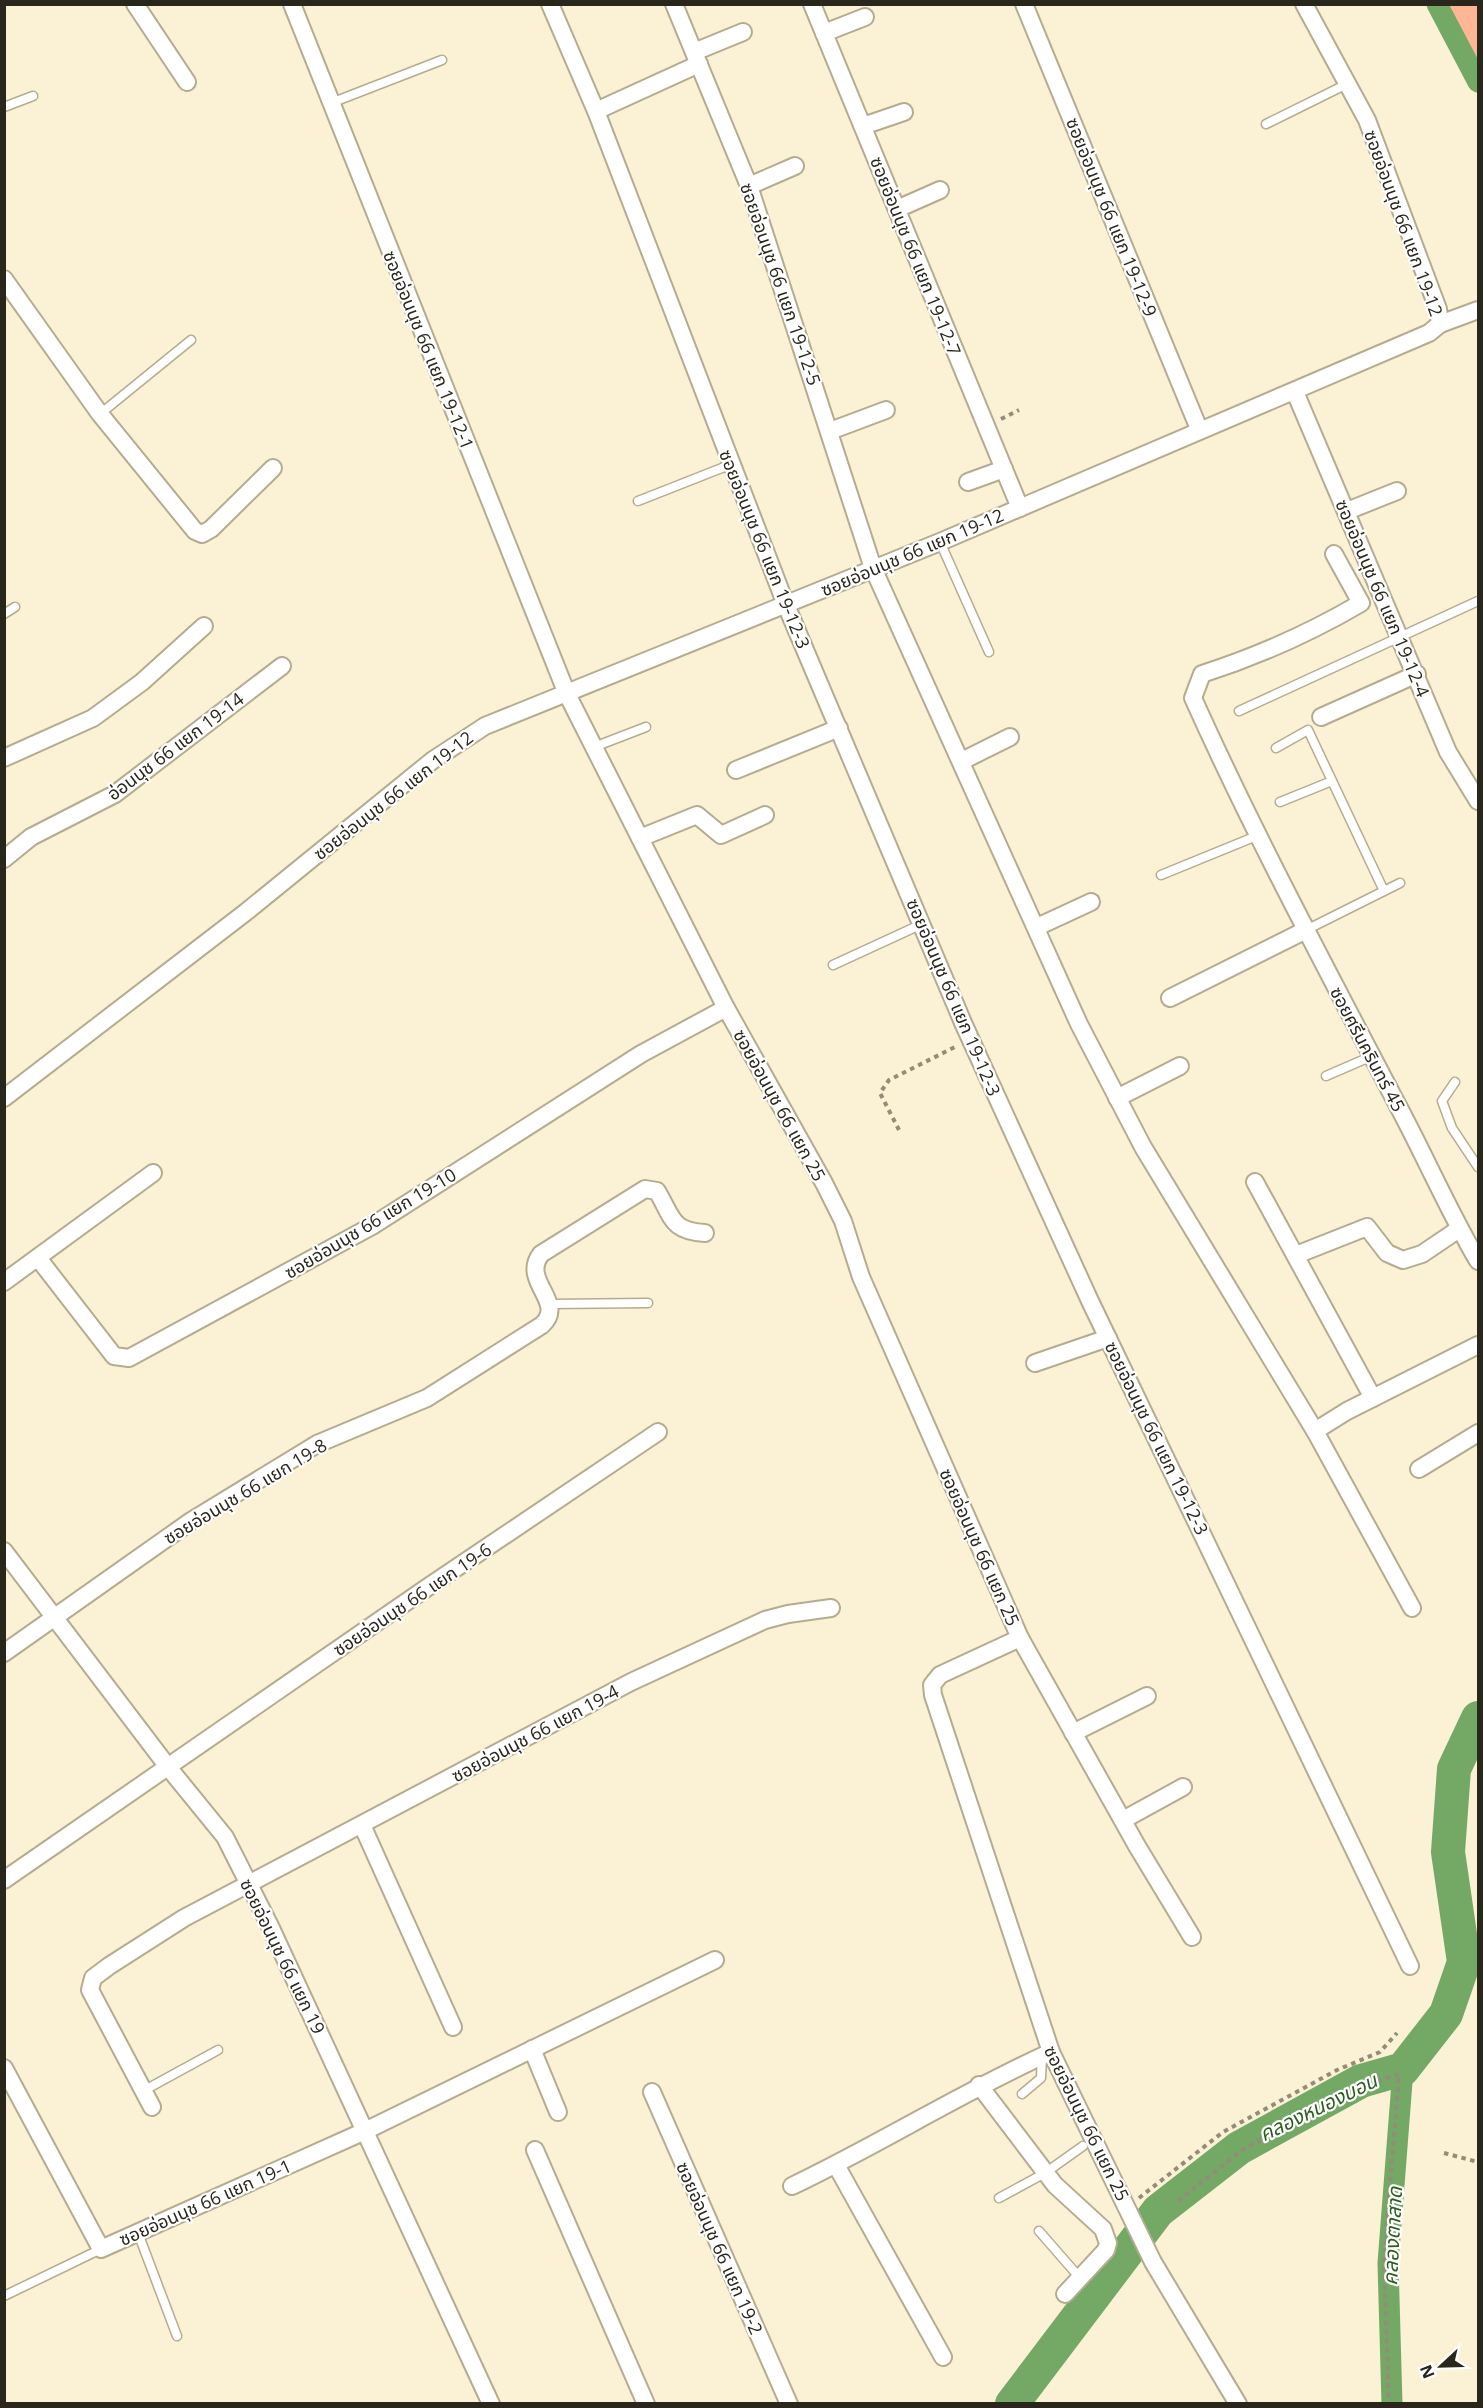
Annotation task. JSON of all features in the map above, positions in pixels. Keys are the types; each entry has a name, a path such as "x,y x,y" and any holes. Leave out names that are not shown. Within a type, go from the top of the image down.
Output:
{"street":[{"path":"135,4 187,82"},
{"name":"ซอยอ่อนนุช 66 แยก 19-12-1","path":"292,4 567,694"},
{"name":"ซอยอ่อนนุช 66 แยก 19-12-3","path":"550,4 596,111 786,605 971,1039 1108,1338 1410,1966"},
{"name":"ซอยอ่อนนุช 66 แยก 19-12-5","path":"674,4 749,186 873,568 1079,1024 1143,1147 1315,1431 1412,1608"},
{"name":"ซอยอ่อนนุช 66 แยก 19-12-7","path":"812,4 1020,507"},
{"name":"ซอยอ่อนนุช 66 แยก 19-12-9","path":"1024,4 1199,429"},
{"name":"ซอยอ่อนนุช 66 แยก 19-12","path":"4,1098 246,912 442,753 485,726 940,542 1199,429 1294,392 1429,333 1440,324 1438,309 1367,120 1349,83 1304,4"},
{"path":"824,33 866,17"},
{"path":"596,111 743,32"},
{"path":"863,126 904,112"},
{"path":"749,186 795,166"},
{"path":"897,209 940,190"},
{"path":"4,279 100,414 195,531 202,534 211,529 273,468"},
{"path":"1440,324 1479,310"},
{"name":"ซอยอ่อนนุช 66 แยก 19-12-4","path":"1294,392 1400,634 1448,752 1479,801"},
{"path":"830,431 886,410"},
{"path":"968,482 1004,469"},
{"path":"1347,512 1396,490"},
{"name":"ซอยศรีนครินทร์ 45","path":"1334,554 1361,603 1301,635 1246,660 1202,674 1193,698 1306,930 1459,1229 1479,1261"},
{"path":"4,758 93,718 142,682 204,627"},
{"name":"อ่อนนุช 66 แยก 19-14","path":"4,859 31,837 115,794 282,666"},
{"path":"1321,717 1417,674"},
{"name":"ซอยอ่อนนุช 66 แยก 25","path":"567,694 726,1008 843,1221 861,1277 1020,1638 940,1676 932,1685 1046,2054 1130,2212 1153,2262 1238,2403"},
{"path":"736,770 839,728"},
{"path":"962,761 1010,737"},
{"path":"640,838 697,815 721,835 765,815"},
{"path":"1037,927 1091,902"},
{"path":"1170,998 1306,930"},
{"name":"ซอยอ่อนนุช 66 แยก 19-10","path":"38,1258 114,1356 129,1358 372,1226 641,1054 726,1008"},
{"path":"1117,1098 1180,1066"},
{"path":"4,1282 153,1173"},
{"path":"1255,1182 1373,1398"},
{"path":"549,1304 533,1271 535,1261 541,1254 645,1189 657,1191 678,1227 687,1232 705,1233"},
{"path":"1296,1255 1367,1227 1387,1253 1403,1260 1422,1254 1459,1229"},
{"name":"ซอยอ่อนนุช 66 แยก 19-8","path":"4,1653 191,1521 317,1444 427,1398 523,1338 547,1321 549,1304"},
{"path":"1035,1363 1108,1338"},
{"path":"1315,1431 1373,1398 1479,1345"},
{"name":"ซอยอ่อนนุช 66 แยก 19-6","path":"4,1880 658,1432"},
{"path":"1419,1468 1479,1433"},
{"name":"ซอยอ่อนนุช 66 แยก 19","path":"4,1551 168,1767 225,1837 492,2403"},
{"name":"ซอยอ่อนนุช 66 แยก 19-4","path":"143,2091 96,2004 90,1990 93,1978 184,1918 631,1682 765,1620 831,1608"},
{"path":"1020,1638 1192,1938"},
{"path":"1073,1733 1147,1696"},
{"path":"1123,1820 1183,1787"},
{"path":"362,1825 453,2027"},
{"name":"ซอยอ่อนนุช 66 แยก 19-1","path":"4,2068 10,2093 101,2249 365,2131 715,1960"},
{"path":"532,2049 558,2112"},
{"path":"792,2186 836,2165 979,2085 1046,2054"},
{"path":"979,2085 1055,2185 1103,2229 1107,2236 1107,2250 1065,2294"},
{"path":"143,2091 152,2107"},
{"name":"ซอยอ่อนนุช 66 แยก 19-2","path":"652,2092 789,2403"},
{"path":"535,2150 646,2403"},
{"path":"836,2165 943,2357"}],"lane":[{"path":"331,103 442,60"},
{"path":"1266,124 1349,83"},
{"path":"4,107 33,96"},
{"path":"100,414 191,340"},
{"path":"638,501 732,464"},
{"path":"940,542 989,652"},
{"path":"1239,711 1400,634 1479,601"},
{"path":"4,614 15,606"},
{"path":"594,747 646,727"},
{"path":"1276,748 1308,730 1384,891"},
{"path":"1280,802 1332,781"},
{"path":"1161,874 1260,835"},
{"path":"1306,930 1400,883"},
{"path":"833,964 922,924"},
{"path":"1326,1076 1372,1056"},
{"path":"1455,1082 1442,1101 1452,1128 1479,1167"},
{"path":"549,1304 648,1303"},
{"path":"143,2091 218,2050"},
{"path":"1022,2094 1041,2078 1046,2054"},
{"path":"999,2198 1046,2173 1083,2146"},
{"path":"1039,2231 1080,2278"},
{"path":"138,2233 177,2336"},
{"path":"4,2296 101,2249"}],"path":[{"path":"898,1130 880,1093 889,1080 971,1039"},
{"path":"1130,2212 1152,2186 1223,2132 1337,2070 1380,2052 1397,2033"},
{"path":"1178,2201 1242,2150 1361,2087 1399,2074 1384,2264 1389,2403"},
{"path":"1444,2153 1479,2162"}],"shaded area":[{"path":"1437,5 1478,5 1478,82 1477,77"}],"waterway":[{"path":"1437,4 1478,82"},
{"name":"คลองหนองบอน","path":"1012,2404 1158,2211 1239,2148 1361,2081 1403,2069 1446,2014 1464,1962 1448,1852 1454,1769 1478,1718"},
{"name":"คลองตาสาด","path":"1392,2404 1388,2263 1403,2069"}]}
